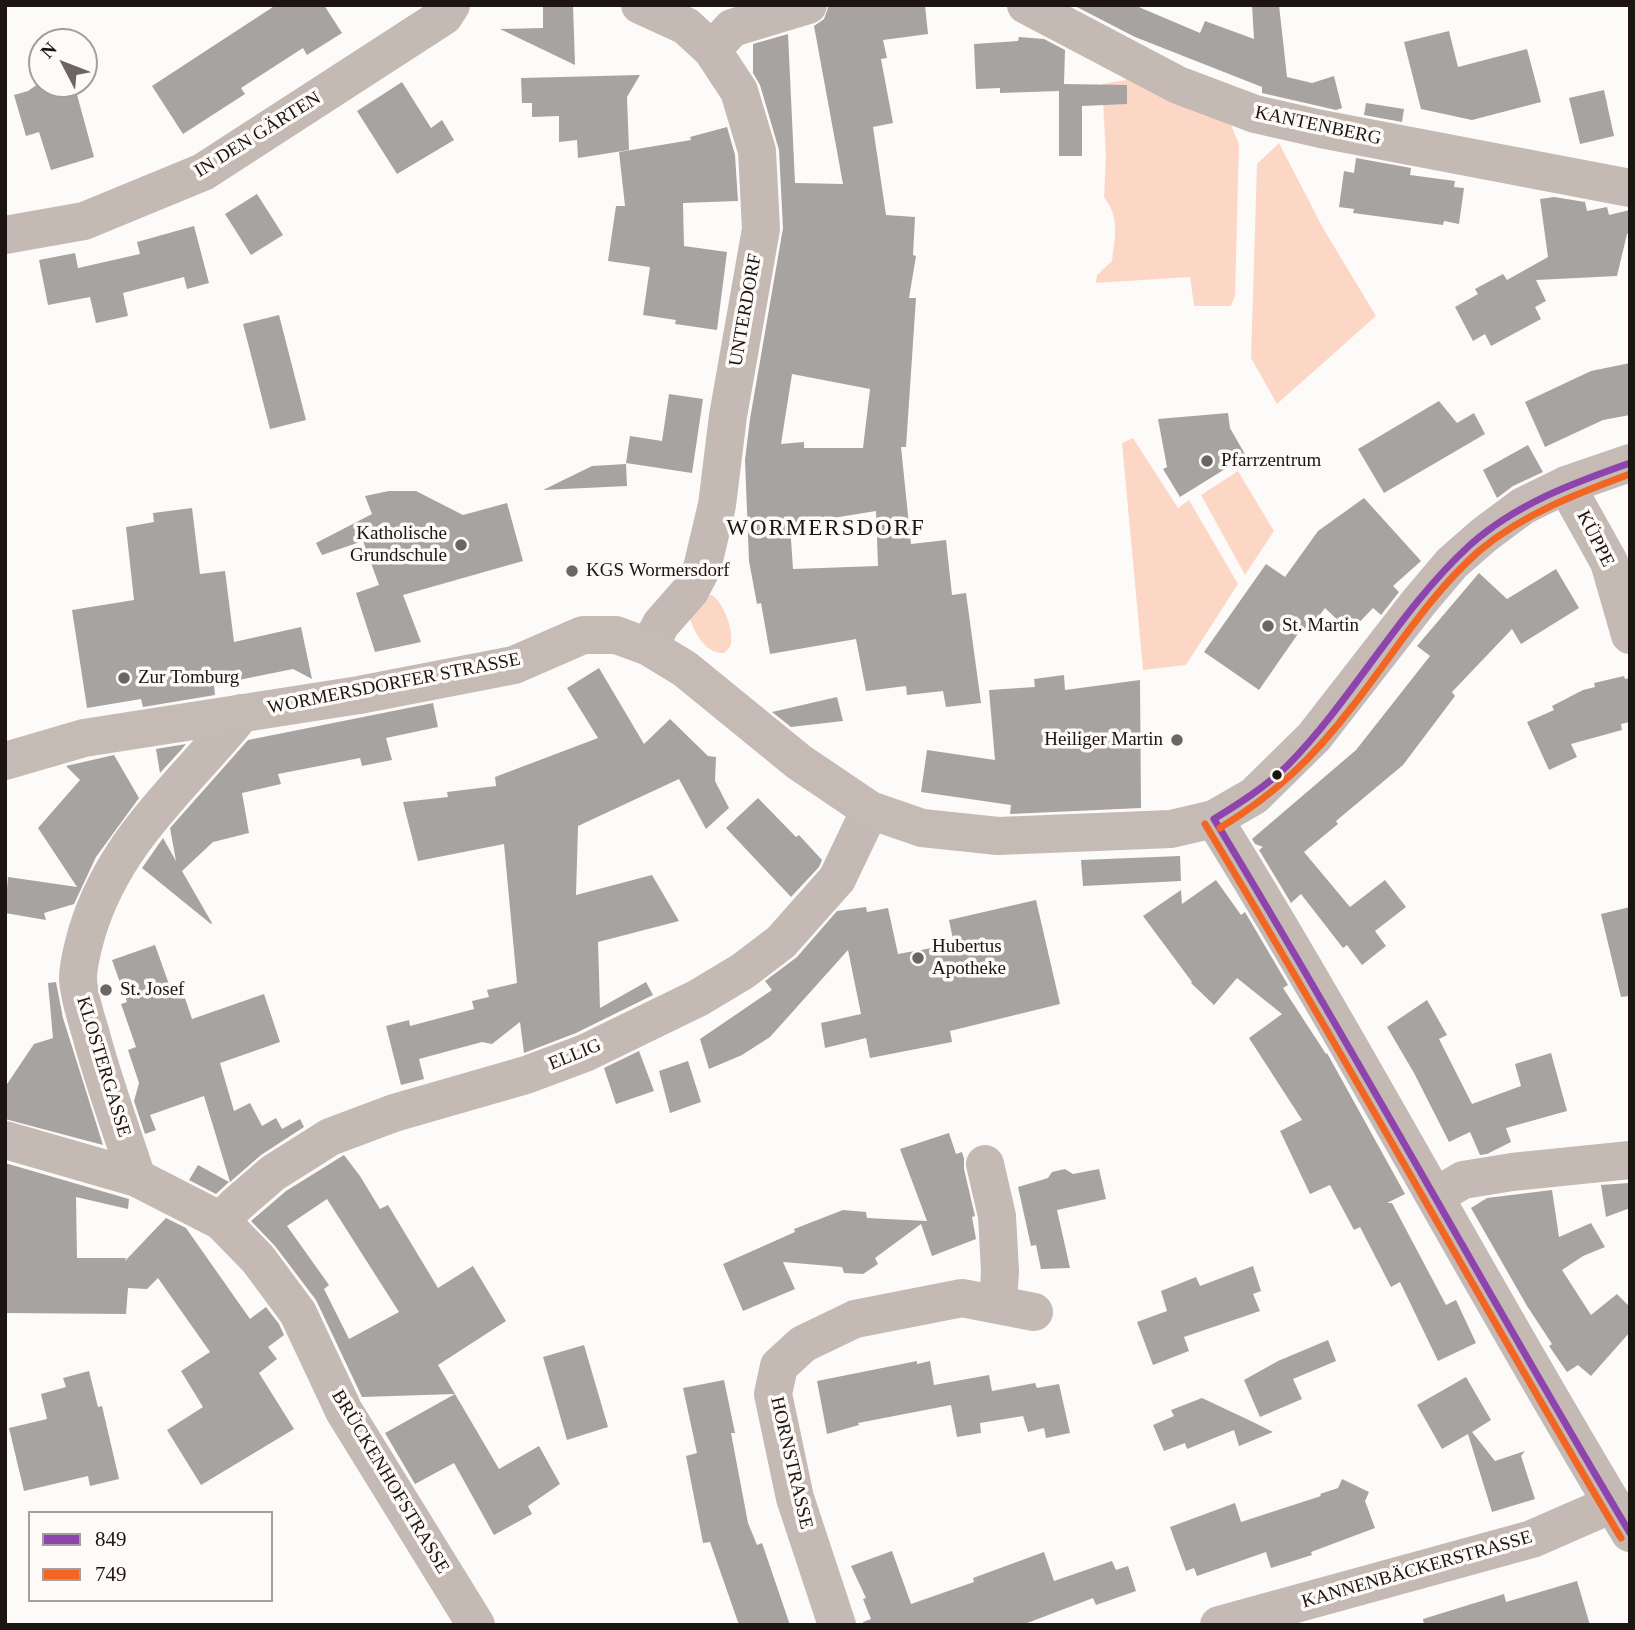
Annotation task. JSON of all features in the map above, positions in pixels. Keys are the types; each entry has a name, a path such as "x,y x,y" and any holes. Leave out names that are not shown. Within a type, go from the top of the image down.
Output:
{"main road":[{"name":"WORMERSDORFER STRASSE","path":"5,761 84,738 359,695 514,665 583,635 616,635 649,647 685,669 799,762 870,810 922,828 998,836 1171,830 1214,819 1255,796 1314,737 1419,601 1452,563 1484,535 1523,506 1566,485 1630,463"}],"street":[{"name":"IN DEN GÄRTEN","path":"5,235 84,220 203,172 444,16 451,5"},
{"name":"UNTERDORF","path":"640,5 685,26 725,28 739,91 757,151 761,229 727,416 717,505 702,568 690,591 661,624 649,647"},
{"path":"725,28 808,5"},
{"name":"KANTENBERG","path":"1026,5 1178,85 1255,114 1630,188"},
{"name":"KÜPPE","path":"1566,485 1609,562 1630,635"},
{"name":"KLOSTERGASSE","path":"137,1178 83,1006 78,980 81,952 95,905 131,840 242,713"},
{"name":"ELLIG","path":"220,1221 273,1173 330,1137 394,1113 526,1075 585,1053 698,998 752,966 781,943 837,878 870,810"},
{"path":"1214,819 1267,904 1621,1519"},
{"name":"BRÜCKENHOFSTRASSE","path":"5,1140 137,1178 220,1221 258,1259 298,1313 344,1410 476,1625"},
{"path":"1436,1196 1463,1180 1512,1172 1630,1160"},
{"name":"HORNSTRASSE","path":"837,1625 795,1498 773,1394 779,1366 803,1344 855,1319 962,1298 1016,1308 1000,1270 997,1216 985,1164"},
{"name":"KANNENBÄCKERSTRASSE","path":"1219,1625 1532,1539 1621,1519"}],"shaded area":[{"path":"1127,74 1231,125 1239,144 1235,296 1231,306 1194,306 1190,277 1096,283 1097,275 1112,261 1115,235 1112,212 1104,197 1106,156 1102,84 1126,80"},
{"path":"1279,143 1323,228 1376,316 1277,404 1251,358 1257,164"},
{"path":"1133,438 1178,508 1189,500 1238,584 1186,665 1143,670 1122,443"},
{"path":"1238,471 1274,531 1245,575 1201,495"},
{"path":"705,595 712,595 716,599 729,624 731,644 724,653 706,646 697,635 689,616"}],"building":[{"path":"276,5 324,5 342,33 307,55 303,48 241,88 245,94 183,134 152,86"},
{"path":"543,5 573,5 575,65 500,29 543,28"},
{"path":"829,5 925,5 928,34 883,40 887,58 881,59 893,123 873,127 886,215 915,217 913,255 916,256 909,298 916,298 906,447 901,447 911,544 946,540 952,595 966,593 981,703 946,707 943,691 907,695 906,686 866,691 856,639 770,654 761,603 757,604 749,561 745,460 783,228 779,150 760,85 753,73 753,44 788,34 795,183 843,184 814,26 824,19","holes":["792,374 870,389 863,448 804,448 804,442 781,444","876,511 878,566 793,569 790,525"]},
{"path":"1073,5 1134,5 1200,33 1205,21 1254,39 1252,5 1279,5 1287,77 1312,83 1334,76 1342,108 1336,110 1262,93 1262,87 1135,37"},
{"path":"1449,31 1458,67 1527,49 1541,102 1472,120 1421,109 1404,42"},
{"path":"1019,37 1044,39 1065,50 1064,84 1127,85 1127,104 1082,106 1082,156 1059,156 1059,91 1000,93 1000,88 976,89 974,44 1018,41"},
{"path":"640,75 627,97 629,150 578,158 577,140 559,142 559,116 532,117 532,103 522,103 521,78"},
{"path":"402,82 431,128 442,120 454,140 397,174 357,111"},
{"path":"1604,90 1614,136 1580,144 1569,98"},
{"path":"28,91 28,98 78,98 94,157 51,170 39,132 26,136 14,95"},
{"path":"1366,103 1404,109 1402,122 1364,115"},
{"path":"727,127 735,155 738,201 683,203 684,246 727,252 717,330 675,324 676,320 643,315 650,267 608,261 616,206 625,206 619,152 691,140 690,137"},
{"path":"1356,158 1411,168 1410,175 1455,181 1454,187 1464,188 1459,224 1444,221 1443,225 1353,213 1354,209 1339,207 1344,171 1354,173"},
{"path":"257,194 283,235 251,255 225,214"},
{"path":"1554,197 1585,202 1587,211 1607,207 1609,215 1630,210 1630,233 1627,234 1617,276 1536,280 1546,301 1535,307 1541,319 1491,346 1485,334 1473,341 1455,307 1478,294 1475,289 1503,274 1507,280 1548,257 1540,199"},
{"path":"194,226 209,283 187,289 184,277 123,293 128,316 96,323 90,297 48,305 39,260 75,253 78,268 140,254 137,242"},
{"path":"279,315 306,420 270,429 243,324"},
{"path":"1630,363 1630,415 1603,420 1545,447 1525,402 1591,371"},
{"path":"669,394 703,399 692,473 626,463 630,436 662,441"},
{"path":"1439,401 1457,423 1474,413 1485,434 1384,493 1358,449"},
{"path":"1228,413 1230,428 1246,456 1180,497 1163,469 1167,467 1158,419"},
{"path":"1528,445 1543,472 1513,486 1497,498 1483,470"},
{"path":"626,464 627,486 543,490 592,466"},
{"path":"389,491 416,491 463,515 507,503 523,561 403,595 421,642 375,652 356,593 379,585 363,541 322,555 316,543 372,514 365,496"},
{"path":"1364,498 1421,561 1393,586 1399,592 1381,615 1373,608 1350,632 1325,608 1307,632 1302,628 1259,690 1204,652 1266,564 1285,577 1318,531"},
{"path":"192,508 200,574 225,571 234,642 301,627 312,679 293,669 214,685 215,695 143,707 141,699 87,708 72,610 134,600 126,527 154,522 153,513"},
{"path":"1556,569 1579,608 1521,644 1512,629 1452,692 1455,696 1403,765 1336,821 1338,824 1304,852 1350,907 1385,880 1406,907 1375,931 1386,946 1362,965 1347,945 1343,948 1301,894 1291,903 1259,850 1263,847 1255,844 1252,839 1356,750 1430,656 1417,646 1479,573 1507,599"},
{"path":"599,668 644,744 670,719 708,756 716,757 715,781 729,808 706,829 679,779 578,826 576,895 652,875 679,921 598,942 600,1008 646,982 653,995 576,1033 524,1053 520,1022 492,1044 482,1042 419,1059 424,1079 401,1085 386,1026 409,1020 410,1026 474,1009 472,1001 489,997 487,990 517,983 504,844 418,861 403,802 448,797 447,792 496,786 495,777 598,738 567,688"},
{"path":"1064,675 1065,690 1140,680 1141,808 1010,814 1011,805 921,792 927,750 995,760 989,690 1035,687 1034,679"},
{"path":"1624,676 1625,679 1630,678 1630,722 1621,724 1622,730 1571,744 1577,757 1549,770 1527,722 1554,710 1552,706 1583,690 1595,687 1594,683"},
{"path":"837,697 843,721 791,727 772,712"},
{"path":"433,703 438,727 386,738 392,760 362,766 360,758 278,774 281,784 242,793 249,833 213,842 182,871 211,924 142,868 163,838 176,861 170,828 248,740"},
{"path":"186,744 181,750 160,773 156,749"},
{"path":"114,755 139,798 96,857 74,904 44,913 46,920 5,913 8,877 77,887 38,828 80,780 66,766"},
{"path":"758,798 822,860 819,867 791,897 726,828"},
{"path":"1180,856 1181,881 1083,886 1081,860"},
{"path":"1216,880 1241,915 1245,912 1288,985 1283,988 1327,1053 1405,1194 1387,1203 1392,1203 1446,1305 1456,1300 1476,1343 1438,1361 1400,1282 1391,1287 1360,1227 1354,1230 1330,1185 1310,1194 1280,1131 1302,1120 1249,1038 1282,1014 1237,978 1214,1005 1191,983 1143,916 1181,890 1182,904"},
{"path":"1036,900 1060,1004 950,1031 952,1042 870,1058 866,1038 825,1048 821,1023 861,1014 848,950 770,1037 742,1055 709,1069 700,1039 772,990 765,981 797,957 837,911 866,907 867,912 888,908 898,954 954,944 949,920"},
{"path":"1630,907 1630,996 1621,997 1601,914"},
{"path":"155,945 170,987 180,983 192,1019 264,994 280,1042 220,1063 234,1111 250,1103 262,1126 276,1118 282,1129 300,1119 304,1127 261,1155 230,1182 204,1096 150,1115 156,1130 145,1134 134,1101 139,1083 128,1050 136,1047 121,1004 127,1002 112,960"},
{"path":"56,982 63,1018 103,1145 5,1119 5,1087 34,1044 53,1038 48,983"},
{"path":"1427,1000 1447,1035 1439,1039 1472,1104 1521,1086 1515,1064 1551,1053 1567,1111 1506,1128 1511,1142 1487,1154 1480,1155 1470,1132 1449,1142 1387,1027"},
{"path":"639,1051 654,1091 616,1104 604,1068"},
{"path":"688,1061 701,1102 670,1113 659,1071"},
{"path":"949,1133 956,1154 962,1152 964,1159 975,1216 972,1217 976,1239 932,1256 921,1224 875,1258 878,1264 863,1274 844,1273 842,1267 783,1262 795,1289 743,1311 723,1264 795,1232 794,1229 843,1210 866,1212 867,1218 927,1221 900,1149"},
{"path":"344,1155 380,1209 388,1205 438,1288 473,1266 506,1321 438,1365 499,1469 539,1446 560,1484 528,1506 532,1514 494,1535 454,1463 415,1484 385,1433 455,1394 362,1397 316,1300 275,1246 251,1221 286,1191","holes":["327,1199 399,1312 349,1339 324,1289 329,1285 287,1226"]},
{"path":"5,1163 129,1199 128,1209 76,1197 77,1258 126,1258 125,1261 166,1218 186,1228 250,1319 266,1307 279,1324 284,1335 268,1347 277,1359 259,1373 294,1429 201,1485 167,1430 203,1407 181,1371 210,1352 158,1278 147,1289 128,1288 126,1314 5,1313"},
{"path":"198,1165 229,1182 216,1194 189,1180"},
{"path":"1065,1169 1073,1174 1099,1169 1106,1199 1057,1210 1070,1268 1041,1269 1036,1245 1031,1246 1018,1187 1048,1178 1052,1172"},
{"path":"1629,1183 1630,1208 1606,1217 1601,1185"},
{"path":"1552,1190 1559,1237 1591,1223 1605,1247 1583,1256 1562,1270 1591,1315 1617,1294 1630,1307 1630,1332 1591,1376 1578,1365 1567,1372 1549,1346 1552,1344 1471,1208 1487,1198"},
{"path":"1253,1266 1261,1291 1253,1294 1260,1311 1184,1337 1189,1351 1153,1365 1137,1322 1167,1311 1161,1291 1196,1277 1200,1286"},
{"path":"1328,1340 1336,1361 1293,1379 1302,1399 1260,1417 1244,1380 1278,1361"},
{"path":"584,1345 608,1427 567,1440 543,1357"},
{"path":"917,1361 917,1364 930,1361 934,1385 989,1375 992,1391 1035,1383 1037,1388 1059,1384 1070,1433 1046,1438 1044,1428 1028,1432 1023,1416 980,1423 981,1433 957,1437 951,1405 858,1423 859,1425 827,1434 817,1381"},
{"path":"89,1371 98,1407 102,1406 119,1479 90,1486 88,1476 24,1491 9,1428 47,1419 41,1394 66,1387 63,1378"},
{"path":"1466,1377 1491,1420 1472,1432 1495,1461 1525,1451 1521,1456 1535,1499 1492,1512 1468,1434 1442,1449 1417,1405"},
{"path":"724,1380 748,1523 757,1545 762,1543 790,1625 739,1625 710,1542 703,1543 686,1456 697,1453 683,1388"},
{"path":"1202,1398 1273,1432 1239,1446 1234,1430 1187,1449 1185,1443 1164,1451 1153,1425 1174,1416 1171,1410"},
{"path":"1342,1479 1369,1492 1365,1501 1375,1528 1311,1552 1312,1555 1271,1568 1266,1552 1197,1576 1194,1568 1186,1571 1170,1527 1235,1503 1241,1522 1321,1496 1320,1494 1338,1488"},
{"path":"892,1551 911,1604 974,1582 973,1578 1044,1552 1054,1581 1112,1561 1116,1570 1128,1566 1136,1591 1096,1605 1093,1598 1022,1625 864,1625 863,1622 871,1619 863,1599 866,1598 851,1566"},
{"path":"1577,1581 1590,1625 1424,1625 1423,1619 1504,1594 1506,1602"}],"transit line":[{"name":"849","path":"1214,819 1261,788 1287,766 1334,712 1421,597 1470,545 1526,506 1566,487 1630,463"},
{"name":"749","path":"1220,828 1292,774 1322,743 1428,606 1479,551 1532,516 1570,497 1630,474"},
{"name":"849","path":"1214,819 1630,1533"},
{"name":"749","path":"1205,824 1621,1538"}],"place":[{"name":"Pfarrzentrum","path":"1207,461"},
{"name":"Katholische Grundschule","path":"461,545"},
{"name":"KGS Wormersdorf","path":"572,571"},
{"name":"St. Martin","path":"1268,626"},
{"name":"Zur Tomburg","path":"124,678"},
{"name":"Heiliger Martin","path":"1177,740"},
{"name":"Hubertus Apotheke","path":"918,958"},
{"name":"St. Josef","path":"106,990"}],"district":[{"name":"WORMERSDORF","path":"826,529"}]}
